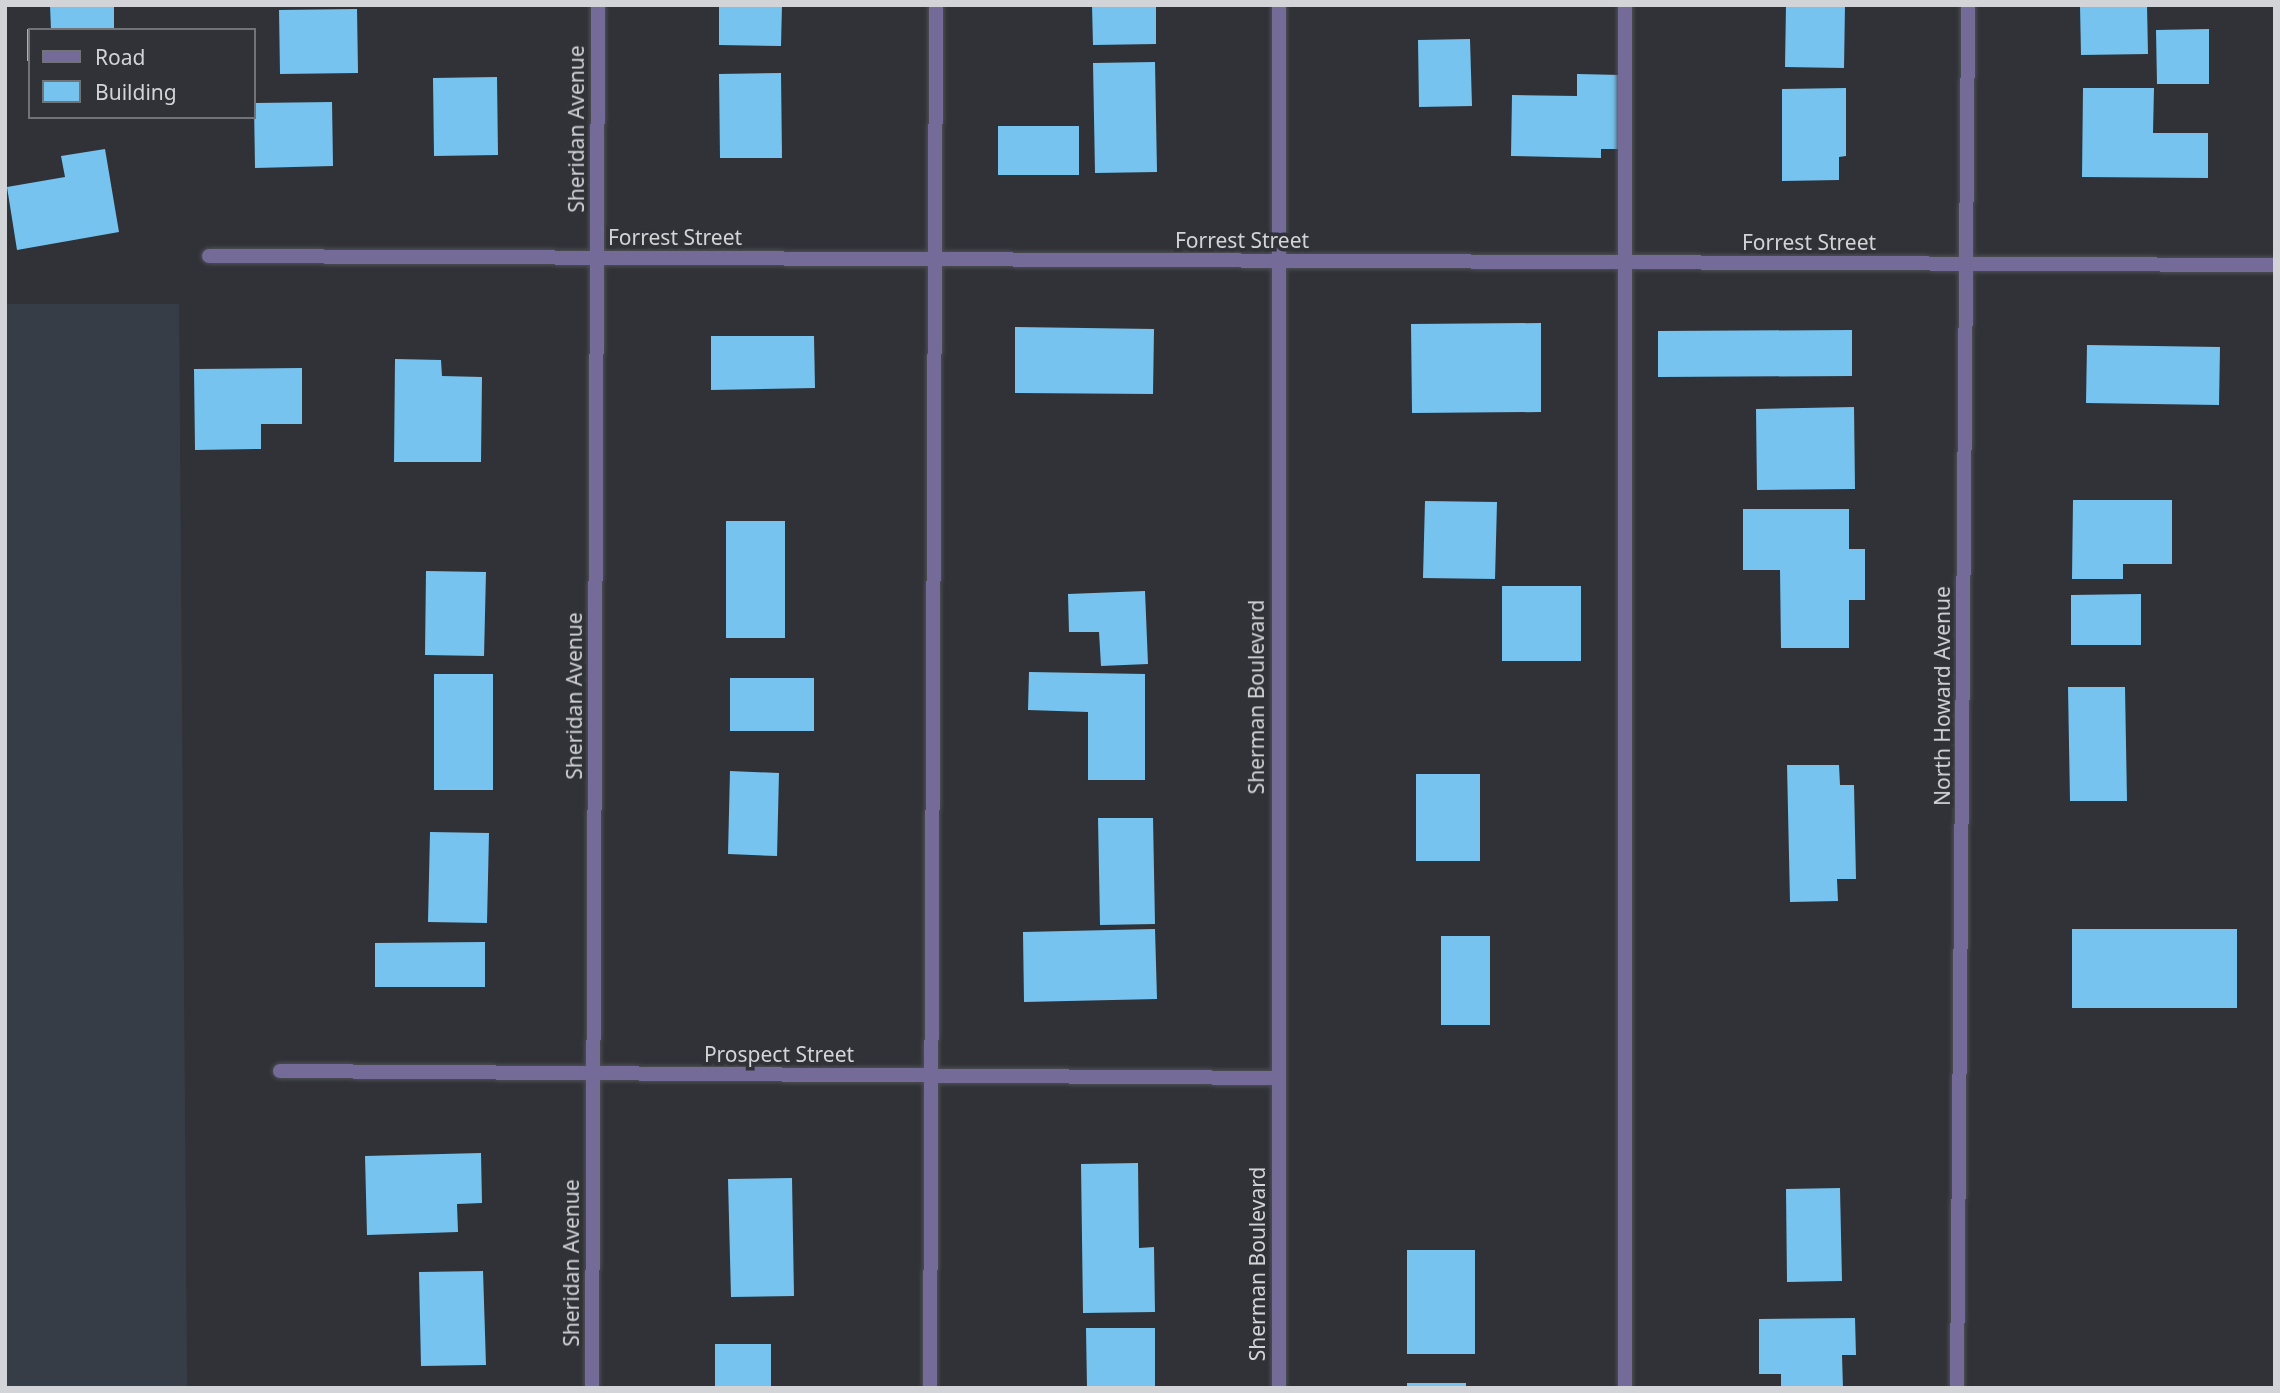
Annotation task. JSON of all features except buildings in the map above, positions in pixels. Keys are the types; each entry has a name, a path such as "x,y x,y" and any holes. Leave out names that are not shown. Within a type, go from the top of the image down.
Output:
{"street":[{"name":"Sheridan Avenue","path":"592,1388 598,5"},
{"path":"930,1388 936,5"},
{"name":"Sherman Boulevard","path":"1279,5 1276,261 1279,1388"},
{"path":"1625,5 1625,1388"},
{"name":"North Howard Avenue","path":"1957,1388 1968,5"},
{"name":"Forrest Street","path":"208,256 2275,265"},
{"name":"Prospect Street","path":"280,1071 1278,1078"}],"shaded area":[{"path":"5,304 179,304 187,1388 5,1388"}]}
